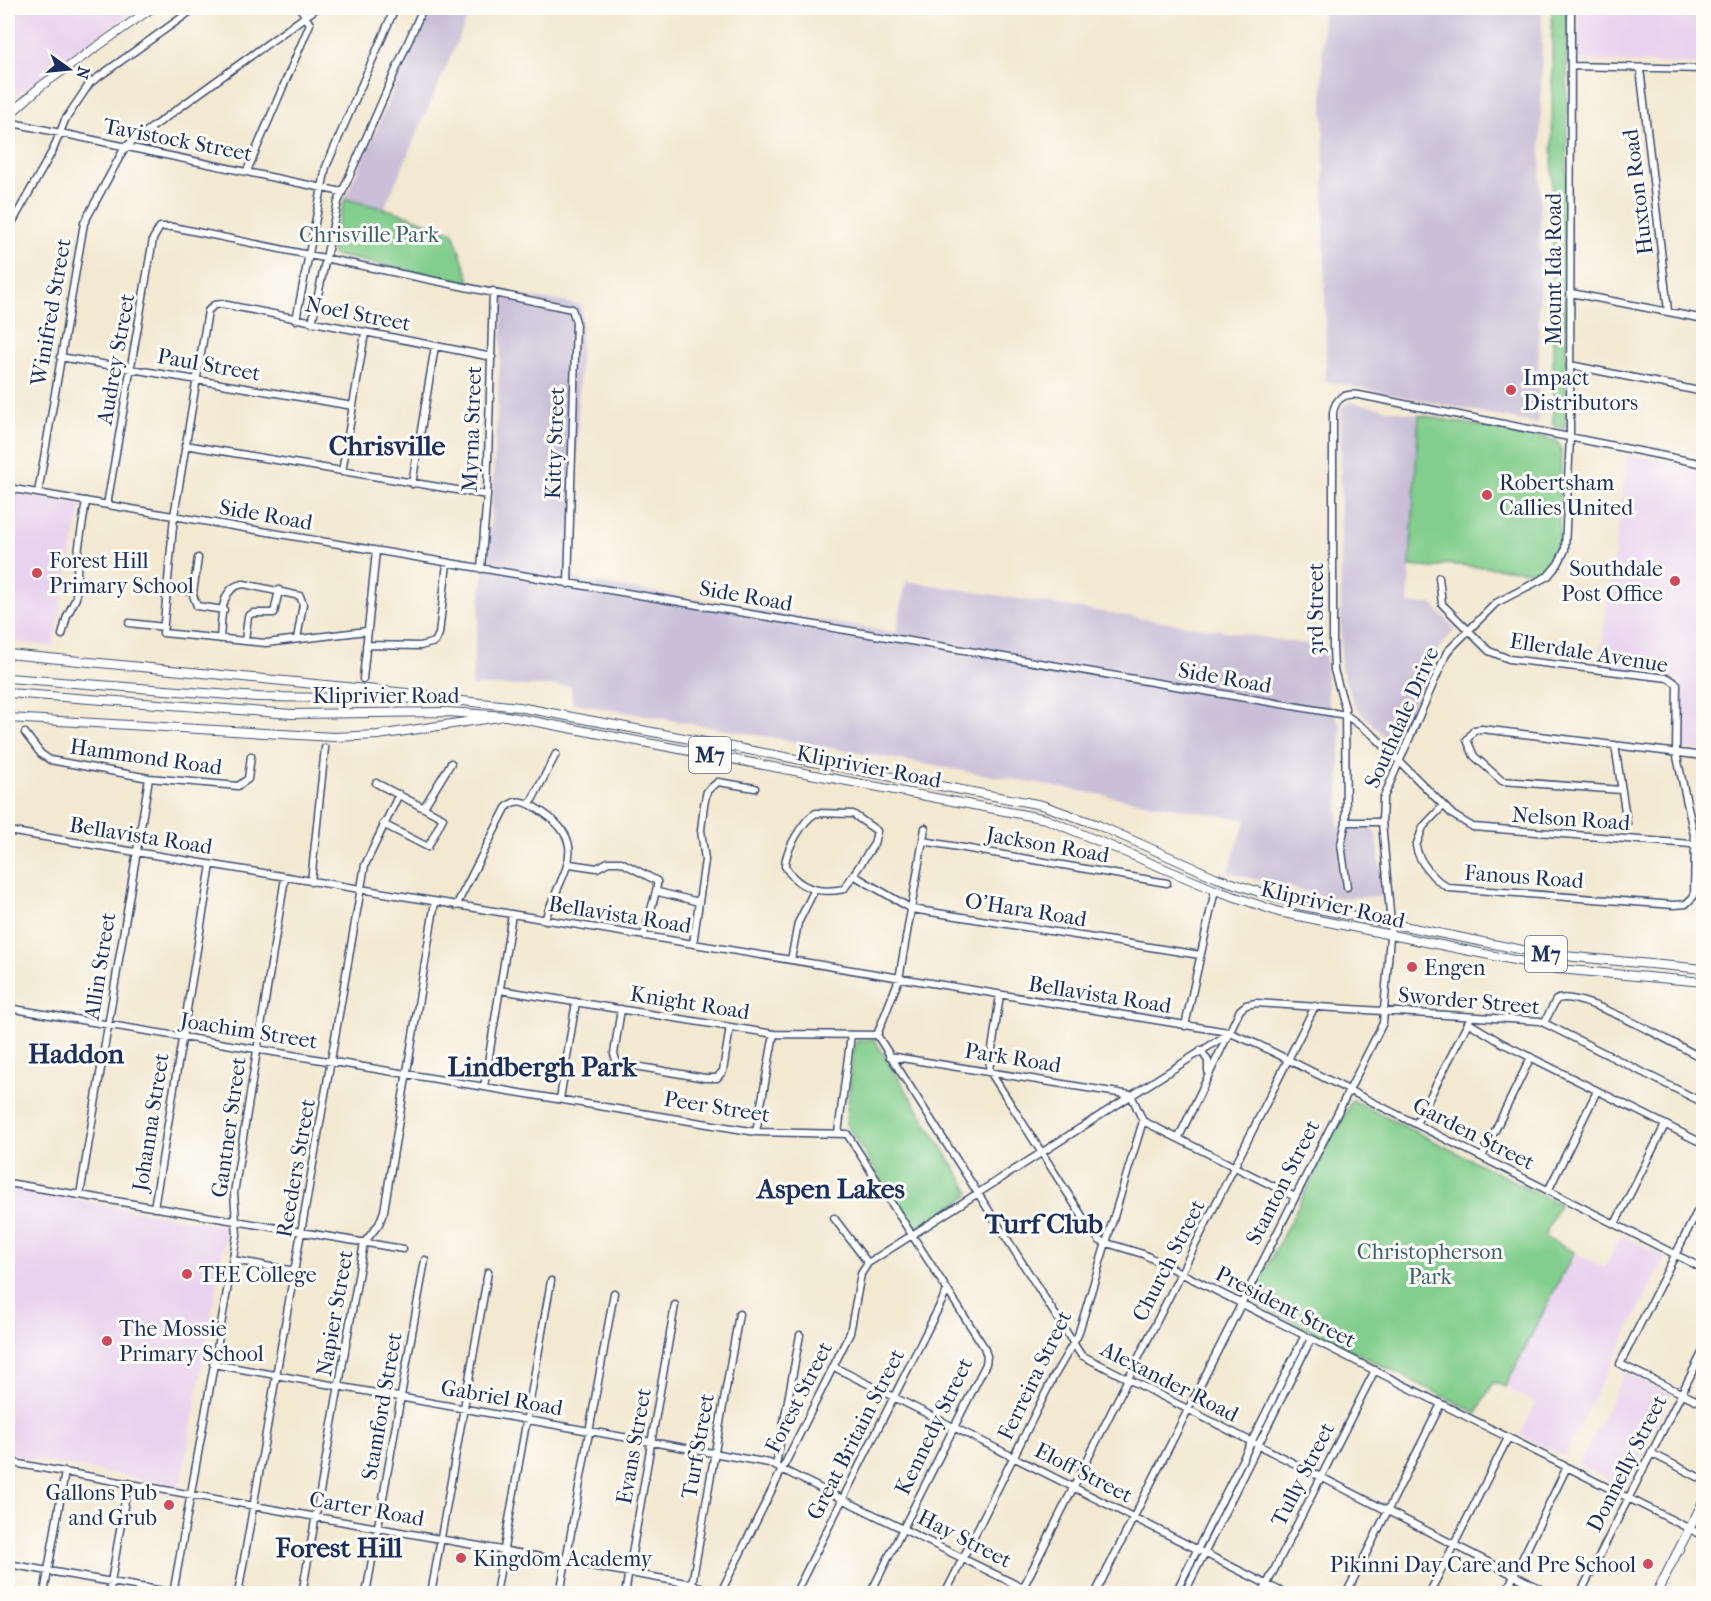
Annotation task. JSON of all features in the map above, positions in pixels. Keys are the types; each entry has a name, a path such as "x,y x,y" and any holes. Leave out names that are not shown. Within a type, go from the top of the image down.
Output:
{"main road":[{"path":"8,116 32,93 152,8"},
{"path":"8,654 425,694 443,699"},
{"name":"Kliprivier Road","path":"8,678 257,697 443,699 531,709 1042,805 1090,822 1250,891 1325,911 1563,957 1704,969"},
{"name":"Kliprivier Road","path":"8,693 292,714 457,712 506,716 1046,819 1263,908 1561,969 1704,981"},
{"path":"8,718 334,737 378,735 506,716"},
{"path":"1656,1593 1704,1500"}],"street":[{"path":"8,230 53,150 58,133 90,84 195,8"},
{"path":"247,171 310,24 300,8"},
{"path":"125,147 317,8"},
{"path":"296,320 321,187 338,138 395,8"},
{"path":"312,323 325,257 342,192 423,8"},
{"name":"Mount Ida Road","path":"1558,564 1565,550 1568,534 1571,8"},
{"path":"1571,66 1704,69"},
{"name":"Huxton Road","path":"1640,68 1668,311"},
{"name":"Tavistock Street","path":"8,122 342,192"},
{"name":"Winifred Street","path":"38,493 84,223 125,147"},
{"name":"Audrey Street","path":"107,505 153,236 157,230 166,226 309,254"},
{"path":"309,254 493,291"},
{"name":"Kitty Street","path":"493,291 568,306 574,311 576,322 568,584"},
{"name":"Myrna Street","path":"481,569 487,495 493,291"},
{"path":"1571,293 1704,319"},
{"name":"Noel Street","path":"196,380 208,311 218,304 492,357"},
{"path":"342,472 365,333"},
{"path":"412,484 435,346"},
{"name":"Paul Street","path":"60,357 352,406"},
{"path":"1570,365 1704,392"},
{"path":"163,630 174,516 196,380"},
{"name":"3rd Street","path":"1347,887 1341,844 1346,822 1346,715 1334,670 1333,646 1333,413 1336,404 1342,397 1359,395 1570,436"},
{"path":"1570,436 1704,465"},
{"path":"185,445 487,495"},
{"name":"Side Road","path":"8,488 1346,715 1373,735 1443,806"},
{"path":"62,635 66,616 76,598 78,552 86,501"},
{"path":"363,679 376,551"},
{"path":"198,558 193,592 196,605 224,610"},
{"path":"366,645 420,646 435,642 439,633 447,563"},
{"name":"Southdale Drive","path":"1386,1010 1392,924 1382,822 1385,790 1441,661 1496,603 1539,583 1558,564"},
{"name":"Ellerdale Avenue","path":"1439,577 1442,604 1489,651 1502,658 1668,678 1678,686 1676,752"},
{"path":"220,639 226,594 235,586 244,584 297,594 302,600 297,639"},
{"path":"167,588 193,592"},
{"path":"245,641 248,616 253,613 274,613 279,590"},
{"path":"129,623 220,639 272,643 367,631"},
{"path":"1621,790 1502,781 1474,756 1467,740 1474,730 1482,729 1704,756"},
{"name":"Hammond Road","path":"26,734 41,754 50,760 149,778 238,786 248,778 251,756"},
{"path":"1615,745 1627,824"},
{"path":"311,882 325,748"},
{"path":"1676,752 1695,844"},
{"path":"530,804 556,754"},
{"path":"424,807 451,763"},
{"name":"Allin Street","path":"80,1195 149,778"},
{"path":"693,944 705,860 702,817 707,791 714,784 723,782 755,788"},
{"path":"376,783 443,818 428,847 383,824"},
{"name":"Reeders Street","path":"238,1593 367,858 399,795"},
{"path":"456,906 506,808 517,801 530,804 562,827 569,841 570,864 545,920"},
{"name":"Nelson Road","path":"1443,806 1463,822 1485,830 1704,844"},
{"name":"Fanous Road","path":"1443,806 1420,831 1416,846 1423,862 1440,883 1449,888 1674,905 1686,904 1695,893 1695,844"},
{"path":"813,814 853,814 876,828 876,840 855,876 844,889 814,891 797,879 785,864 789,851 813,814"},
{"path":"1346,822 1382,822"},
{"path":"877,1035 899,979 925,828"},
{"name":"Bellavista Road","path":"8,831 1227,1034"},
{"name":"Jackson Road","path":"923,841 1167,883"},
{"path":"570,864 597,868 608,862 621,862 655,879 658,883 658,892 649,910 644,936"},
{"name":"Johanna Street","path":"154,1208 211,865"},
{"name":"O'Hara Road","path":"855,876 912,909 1200,955"},
{"name":"Gantner Street","path":"174,1593 232,1260 237,1221 234,1193 285,878"},
{"path":"1185,1026 1215,890"},
{"path":"791,960 798,923 814,891"},
{"path":"658,892 699,902"},
{"name":"Napier Street","path":"302,1593 364,1243 379,1224 384,1211 435,902"},
{"path":"484,1087 512,914"},
{"name":"Knight Road","path":"500,990 774,1034 877,1035"},
{"path":"988,1070 1000,995"},
{"path":"1544,1023 1556,1000 1566,997 1609,1010 1704,1059"},
{"path":"560,1099 576,1002"},
{"name":"Sworder Street","path":"1227,1034 1240,1010 1246,1005 1264,1003 1544,1023 1704,1103"},
{"name":"Church Street","path":"1022,1591 1315,1006"},
{"name":"Joachim Street","path":"8,1008 484,1087"},
{"path":"621,1009 614,1054 617,1063 694,1077 713,1079 720,1076 730,1027"},
{"name":"Stanton Street","path":"1095,1593 1381,1027 1386,1010"},
{"path":"1416,1124 1470,1019 1531,1057 1704,1144"},
{"path":"756,1132 774,1034"},
{"path":"834,1218 868,1263 1227,1034"},
{"path":"1179,1137 1227,1034"},
{"name":"Garden Street","path":"1227,1034 1289,1060 1704,1269"},
{"path":"838,1132 851,1035"},
{"name":"Alexander Road","path":"877,1035 1072,1345 1088,1360 1551,1593"},
{"path":"1201,1050 1209,1062 1207,1077"},
{"name":"Park Road","path":"889,1056 988,1070 1131,1095"},
{"path":"1482,1157 1531,1057"},
{"name":"President Street","path":"988,1070 1097,1239 1143,1254 1704,1536"},
{"name":"Peer Street","path":"484,1087 756,1132 838,1132"},
{"path":"1548,1191 1597,1091"},
{"path":"1131,1095 1143,1121 1295,1197"},
{"name":"Ferreira Street","path":"945,1593 1080,1330 1143,1121"},
{"path":"1615,1224 1665,1125"},
{"name":"Kennedy Street","path":"838,1132 851,1138 984,1347 987,1356 986,1364 870,1593"},
{"path":"8,1183 403,1249"},
{"path":"1704,1198 1620,1364 1704,1404"},
{"path":"232,1260 295,1271"},
{"name":"Stamford Street","path":"366,1593 425,1260"},
{"name":"Forest Street","path":"720,1593 780,1466 834,1367 852,1327 861,1274 868,1263"},
{"path":"431,1593 488,1272"},
{"path":"496,1593 552,1281"},
{"name":"Great Britain Street","path":"795,1593 947,1291"},
{"path":"560,1593 614,1293"},
{"name":"Evans Street","path":"625,1593 675,1305"},
{"name":"Turf Street","path":"692,1584 739,1314"},
{"path":"780,1466 800,1335"},
{"path":"1184,1593 1201,1551 1308,1337"},
{"name":"Donnelly Street","path":"1580,1593 1704,1349"},
{"name":"Gabriel Road","path":"213,1364 715,1452 780,1466"},
{"name":"Eloff Street","path":"834,1367 1286,1593"},
{"name":"Tully Street","path":"1262,1593 1375,1370"},
{"path":"1346,1593 1441,1404"},
{"path":"1429,1593 1508,1438"},
{"path":"1651,1453 1704,1480"},
{"name":"Carter Road","path":"8,1462 692,1584 720,1593"},
{"name":"Hay Street","path":"780,1466 963,1557 1022,1591 1035,1593"},
{"path":"1505,1593 1567,1467"},
{"path":"44,1593 65,1472"},
{"path":"108,1593 128,1484"},
{"path":"1175,1593 1201,1551"},
{"path":"8,1564 174,1593"}],"shaded area":[{"path":"8,8 138,8 8,101"},
{"path":"430,8 472,8 384,209 345,199"},
{"path":"1322,8 1542,8 1538,424 1326,381"},
{"path":"1579,8 1703,8 1703,62 1701,65 1584,61 1578,56"},
{"path":"504,293 582,305 572,579 896,633 906,581 1325,647 1328,702 1341,726 1338,827 1371,828 1377,836 1384,897 1327,897 1228,872 1246,820 572,703 571,686 471,686 483,577 489,552"},
{"path":"1349,402 1419,415 1408,604 1432,604 1455,629 1437,651 1398,741 1390,742 1355,706 1341,668 1341,408"},
{"path":"1628,454 1703,469 1703,751 1675,747 1681,680 1599,665"},
{"name":"Forest Hill Primary School","path":"8,494 81,504 53,647 8,641"},
{"name":"The Mossie Primary School","path":"8,1187 227,1227 181,1486 8,1455"},
{"path":"1621,1235 1666,1257 1564,1456 1520,1435 1536,1403 1505,1387 1574,1252 1605,1267"},
{"path":"1625,1372 1671,1395 1625,1488 1579,1465"}],"green space":[{"path":"1552,8 1567,8 1566,429 1553,425"},
{"name":"Chrisville Park","path":"345,199 394,211 453,232 471,284 334,255 331,249"},
{"name":"Robertsham Callies United","path":"1419,415 1556,440 1561,448 1559,542 1556,552 1541,572 1446,564 1434,568 1410,566"},
{"path":"874,1039 970,1192 967,1197 916,1229 911,1227 846,1124 853,1049 857,1041"},
{"name":"Christopherson Park","path":"1352,1100 1559,1204 1544,1237 1574,1252 1505,1387 1493,1382 1477,1413 1250,1300"}],"place":[{"name":"Impact Distributors","path":"1511,390"},
{"name":"Robertsham Callies United","path":"1487,495"},
{"name":"Forest Hill Primary School","path":"37,573"},
{"name":"Southdale Post Office","path":"1675,581"},
{"name":"Engen","path":"1412,967"},
{"name":"TEE College","path":"187,1274"},
{"name":"The Mossie Primary School","path":"107,1341"},
{"name":"Gallons Pub and Grub","path":"169,1505"},
{"name":"Kingdom Academy","path":"461,1558"},
{"name":"Pikinni Day Care and Pre School","path":"1648,1564"}],"district":[{"name":"Chrisville","path":"387,445"},
{"name":"Haddon","path":"76,1053"},
{"name":"Lindbergh Park","path":"542,1066"},
{"name":"Aspen Lakes","path":"831,1188"},
{"name":"Turf Club","path":"1044,1223"},
{"name":"Forest Hill","path":"339,1547"}]}
